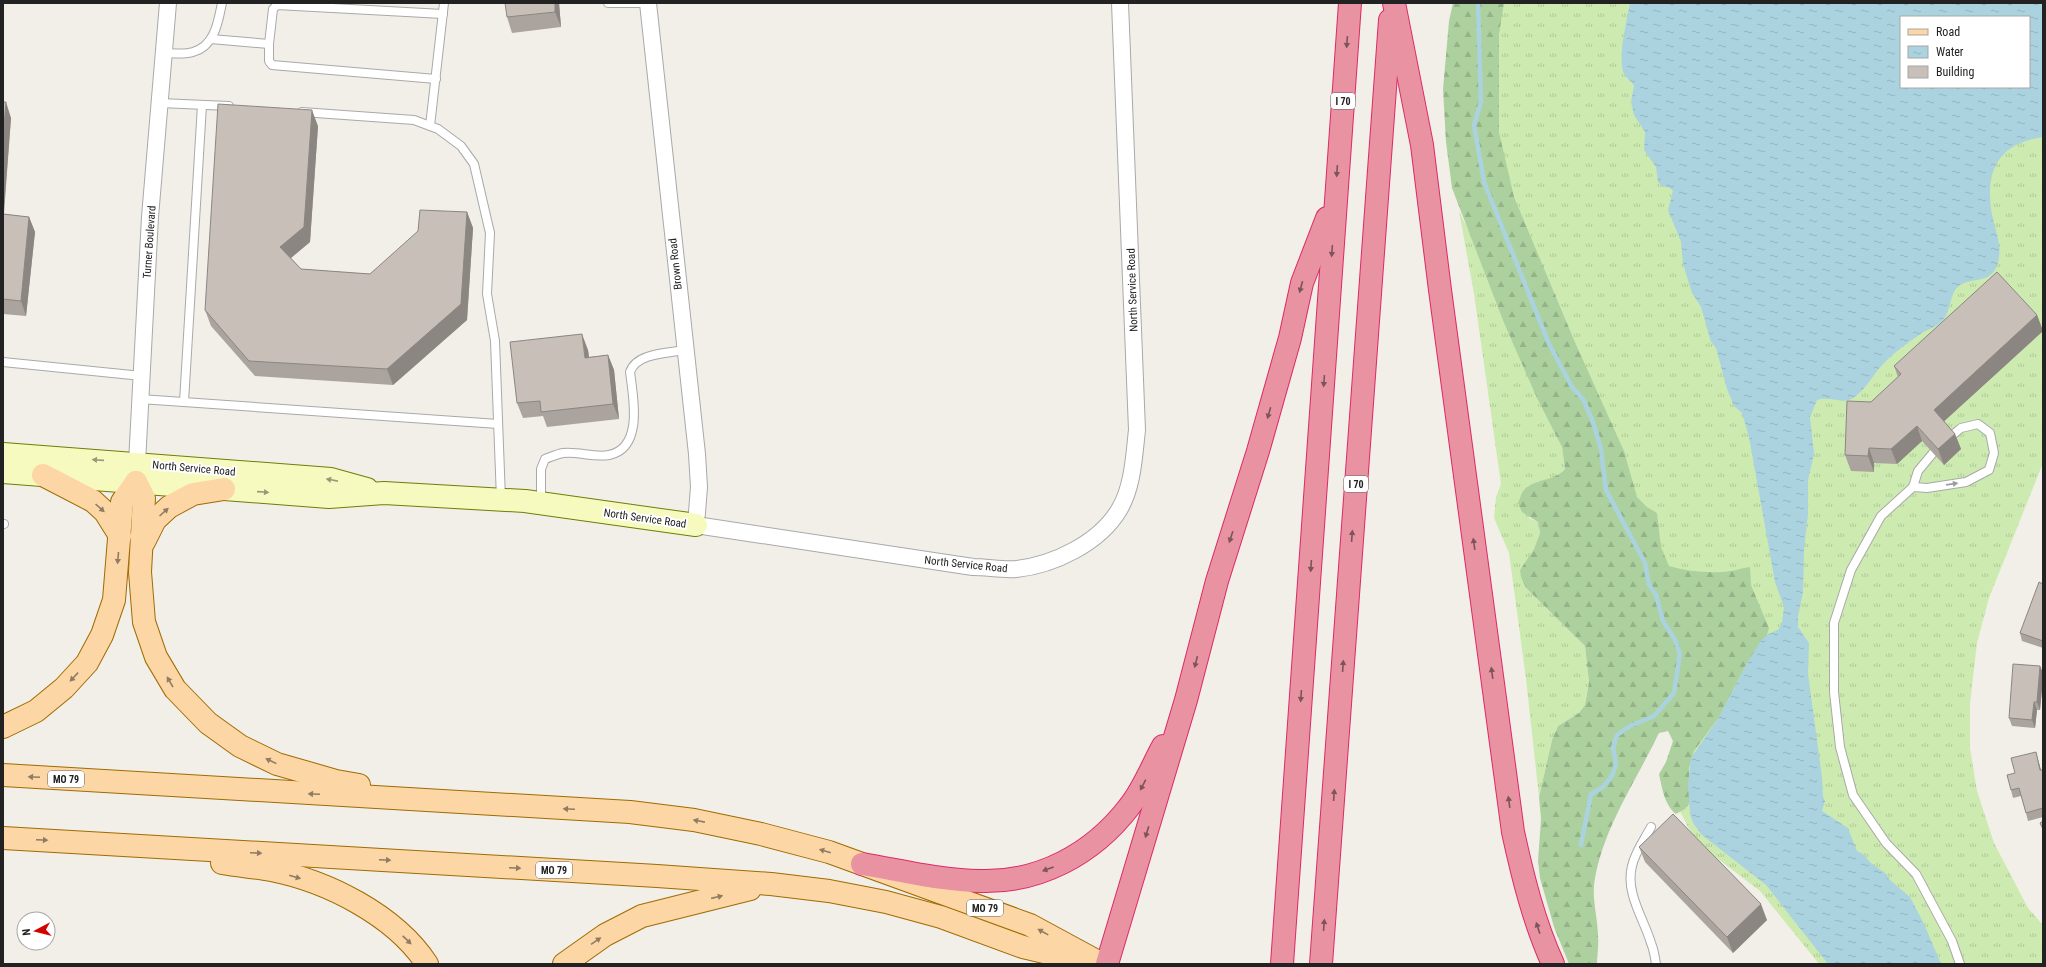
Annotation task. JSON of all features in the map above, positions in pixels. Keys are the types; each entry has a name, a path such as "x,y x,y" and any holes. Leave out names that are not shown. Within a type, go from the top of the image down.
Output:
{"highway":[{"name":"I 70","path":"1282,964 1319,459 1335,198 1350,3"},
{"name":"I 70","path":"1321,964 1392,3"},
{"path":"1392,3 1422,145 1513,832 1525,888 1544,944 1553,964"},
{"path":"1107,964 1186,700 1217,581 1258,450 1290,338 1302,284 1335,198"},
{"path":"862,864 979,881 1004,880 1027,876 1069,860 1095,844 1130,807 1186,700"}],"main road":[{"path":"3,727 36,711 64,688 87,664 102,635 114,600 122,502 136,472"},
{"path":"136,472 144,498 140,572 144,622 156,657 175,689 208,723 240,746 277,764 336,782 473,804"},
{"path":"43,475 93,501 105,512 120,536"},
{"path":"142,545 155,520 169,507 194,494 224,489"},
{"name":"MO 79","path":"3,775 473,804 630,812 694,820 761,834 830,852 1030,925 1102,964"},
{"name":"MO 79","path":"3,838 771,884 829,891 886,902 941,917 1023,947 1096,964"},
{"path":"105,844 272,870 305,880 334,891 364,906 409,942 427,964"},
{"path":"564,964 605,935 642,916 771,884"}],"street":[{"name":"Turner Boulevard","path":"136,472 150,217 168,3"},
{"name":"Brown Road","path":"648,3 699,486 696,525"},
{"name":"North Service Road","path":"3,454 136,472 224,489 329,497 384,493 541,504 696,525 973,567 1016,569 1060,558 1095,537 1119,510 1132,474 1137,430 1120,3"},
{"name":"North Service Road","path":"3,472 43,475 136,472 331,479 384,493"}],"lane":[{"path":"164,53 193,52 208,43 216,30 222,3"},
{"path":"430,126 444,3"},
{"path":"608,3 648,3"},
{"path":"436,79 272,65 269,61 268,44 273,9 277,5 443,14"},
{"path":"211,39 268,44"},
{"path":"160,104 240,107"},
{"path":"184,402 202,105"},
{"path":"294,111 414,120 438,129 461,146 474,164 490,233 487,294 495,341 501,500"},
{"path":"541,504 541,469 545,459 563,453 610,455 626,446 633,430 635,415 630,372 632,366 637,361 685,350"},
{"path":"3,362 142,376"},
{"path":"140,399 498,424"},
{"path":"1913,487 1927,488 1966,482 1989,470 1994,453 1990,434 1978,424 1961,428 1950,437"},
{"path":"1933,453 1918,471 1913,487 1881,516 1851,570 1834,623 1834,692 1840,747 1853,795 1886,843 1916,874 1952,941 1960,964"},
{"path":"1651,828 1637,853 1632,867 1631,884 1634,899 1651,943 1656,964"}],"green space":[{"path":"1453,3 1504,3 1499,34 1499,132 1514,197 1574,340 1624,451 1637,497 1647,507 1657,513 1661,547 1669,566 1709,572 1725,572 1750,567 1751,585 1769,628 1767,635 1746,665 1719,717 1694,751 1689,768 1690,802 1685,809 1676,814 1672,811 1664,796 1660,779 1659,774 1666,762 1673,741 1668,731 1659,733 1622,804 1606,840 1595,878 1594,900 1598,929 1597,964 1569,964 1554,927 1540,878 1538,861 1541,819 1539,797 1552,740 1558,726 1579,713 1585,705 1589,682 1585,646 1526,588 1521,577 1520,570 1534,549 1540,533 1538,522 1522,512 1518,503 1523,491 1528,487 1555,476 1565,469 1562,447 1537,398 1504,323 1452,188 1446,142 1443,89 1449,21"},
{"path":"1494,3 2043,3 2043,463 1989,598 1977,643 1970,704 1970,748 1977,791 1994,843 2028,908 2043,925 2043,964 1819,964 1760,891 1697,843 1687,825 1671,793 1687,710 1493,182"},
{"path":"1459,211 1472,238 1504,323 1562,447 1565,469 1560,475 1534,484 1529,518 1538,522 1540,533 1534,549 1526,562 1526,588 1585,646 1589,682 1585,705 1579,713 1558,726 1552,740 1539,797 1526,679 1509,553 1494,518 1496,497 1501,484 1474,294"}],"water":[{"path":"1630,3 2043,3 2043,137 2028,140 2016,145 2006,152 1999,160 1994,170 1990,194 1992,217 1999,246 1996,268 1989,276 1964,283 1959,286 1954,293 1946,316 1943,320 1936,326 1907,343 1893,355 1884,363 1859,393 1846,401 1826,399 1817,400 1810,417 1814,454 1808,480 1808,515 1804,549 1803,592 1798,617 1798,627 1809,643 1808,674 1822,777 1823,796 1825,801 1822,811 1848,828 1857,851 1863,854 1871,863 1885,873 1890,880 1910,897 1925,926 1941,964 1828,964 1766,885 1702,835 1693,823 1690,814 1688,785 1691,758 1719,717 1746,665 1760,642 1767,635 1779,629 1782,622 1784,607 1775,582 1749,437 1742,413 1734,406 1727,389 1716,348 1711,342 1701,307 1692,293 1683,264 1681,242 1668,210 1673,191 1670,188 1662,186 1658,182 1656,167 1644,150 1645,132 1634,115 1631,102 1634,86 1624,74 1622,67 1623,39"}],"building":[{"path":"505,3 555,3 555,12 507,17"},
{"path":"3,102 6,102 3,137"},
{"path":"218,104 312,110 304,227 280,247 301,269 370,274 418,231 420,210 467,212 461,304 387,369 249,361 205,310"},
{"path":"3,214 29,217 21,301 3,299"},
{"path":"1997,272 2037,315 1934,410 1955,434 1938,449 1917,426 1891,449 1869,448 1868,456 1845,455 1847,401 1871,402 1901,374 1894,366"},
{"path":"582,334 585,358 608,355 613,404 541,412 540,401 517,403 510,342"},
{"path":"2039,582 2043,584 2043,641 2020,633"},
{"path":"2013,664 2040,666 2037,702 2034,702 2032,720 2009,718"},
{"path":"2036,752 2040,770 2043,770 2043,808 2026,813 2019,788 2011,790 2007,775 2015,773 2011,758"},
{"path":"1673,814 1761,904 1727,937 1639,847"},
{"path":"2043,821 2043,829 2040,823"}],"waterway":[{"path":"1478,3 1481,102 1474,125 1484,182 1549,344 1572,387 1583,399 1593,422 1601,449 1606,490 1645,563 1649,585 1656,595 1663,621 1675,640 1680,654 1674,693 1654,716 1630,726 1617,735 1613,748 1616,764 1612,776 1603,787 1591,794 1581,845"}]}
